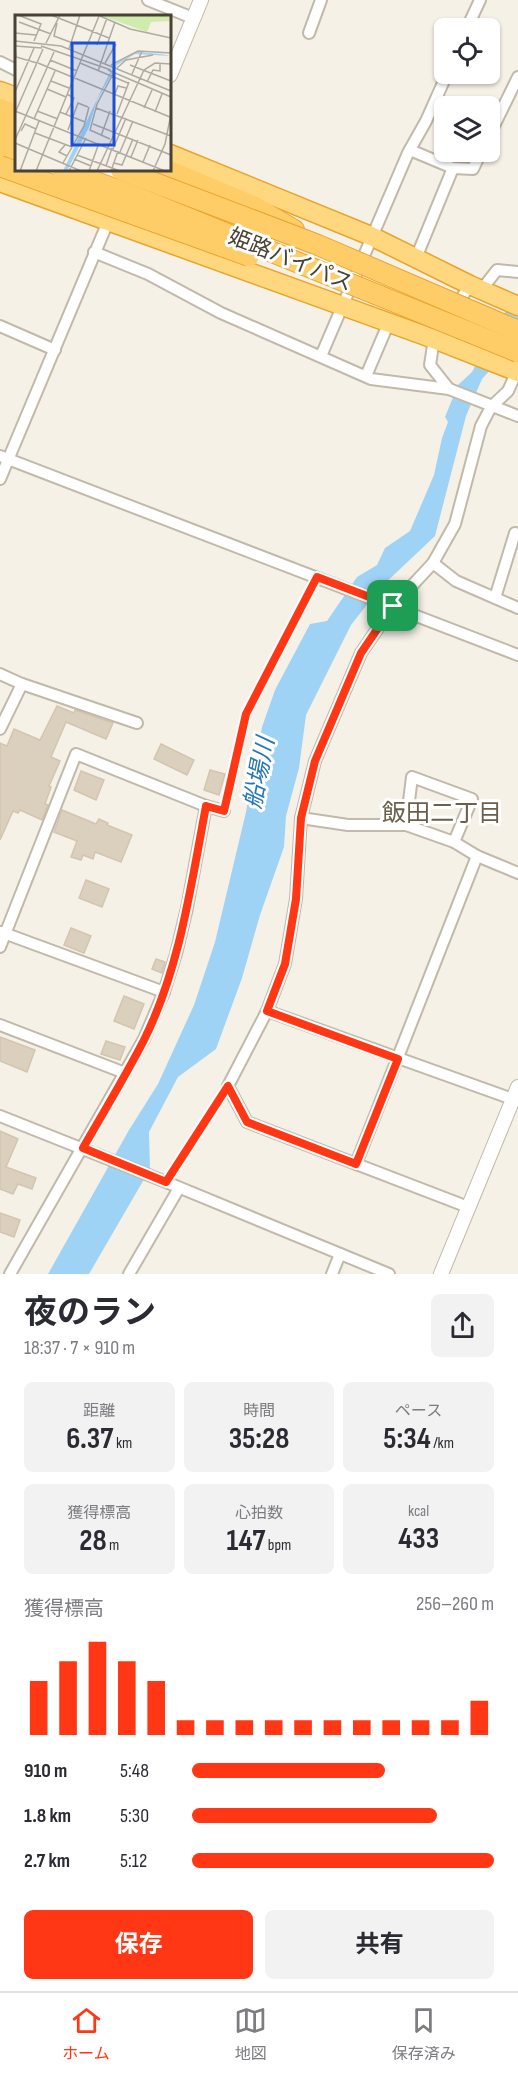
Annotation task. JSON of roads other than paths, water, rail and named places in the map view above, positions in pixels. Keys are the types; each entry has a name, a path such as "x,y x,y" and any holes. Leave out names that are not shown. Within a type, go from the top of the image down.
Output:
{"highway":[{"path":"0,91 15,130"},
{"path":"0,146 15,152"},
{"path":"171,154 371,236 518,306"},
{"path":"0,166 276,266 434,317"},
{"name":"姫路バイパス","path":"66,171 150,202 434,317 518,365"},
{"name":"姫路バイパス","path":"124,171 318,245 518,331"},
{"path":"169,171 253,206 318,245"},
{"path":"0,182 434,339 518,365"}],"street":[{"path":"148,0 193,18"},
{"path":"173,58 201,0"},
{"path":"309,33 321,0"},
{"path":"472,18 480,0"},
{"path":"0,62 15,70"},
{"path":"500,114 518,77"},
{"path":"321,356 371,236 443,84"},
{"path":"410,150 453,168 473,169 476,162"},
{"path":"416,258 453,168"},
{"path":"0,479 4,458 55,350 130,171"},
{"path":"94,252 148,274 221,313 370,379 448,389 518,416"},
{"path":"448,389 430,365 434,339 476,287 497,270 518,272"},
{"path":"366,376 389,322"},
{"path":"0,326 55,350"},
{"path":"468,1207 247,1122 228,1086 267,1011 285,964 296,899 301,818 315,761 361,653 393,606 433,563 455,524 481,426 491,407 508,391 518,365"},
{"path":"4,458 518,655"},
{"path":"495,598 515,533"},
{"path":"433,563 456,581 518,608"},
{"path":"0,674 22,684 137,723"},
{"path":"0,729 22,684"},
{"path":"0,947 2,932 76,754 206,806 224,811"},
{"path":"406,825 412,777 472,799 454,842"},
{"path":"10,1274 144,1039 164,992 187,908 206,806"},
{"path":"301,818 348,825 406,825 454,842 477,856 518,873"},
{"path":"356,1164 477,856"},
{"path":"2,932 164,992"},
{"path":"267,1011 514,1101"},
{"path":"0,1025 125,1073"},
{"path":"441,1274 518,1087"},
{"path":"0,1116 389,1274"},
{"path":"129,1274 179,1188"},
{"path":"333,1274 340,1254"}],"water":[{"name":"船場川","path":"518,298 518,334 503,356 482,379 466,416 435,536 380,588 351,625 306,715 299,768 286,816 284,847 260,915 242,978 216,1049 178,1077 149,1132 150,1169 89,1274 48,1274 129,1130 158,1084 194,1005 215,942 246,812 262,727 275,690 310,624 327,621 357,577 377,565 385,548 410,531 434,475 448,422 445,417 458,385 472,372 500,318"}],"district":[{"name":"飯田二丁目","path":"442,813"}]}
